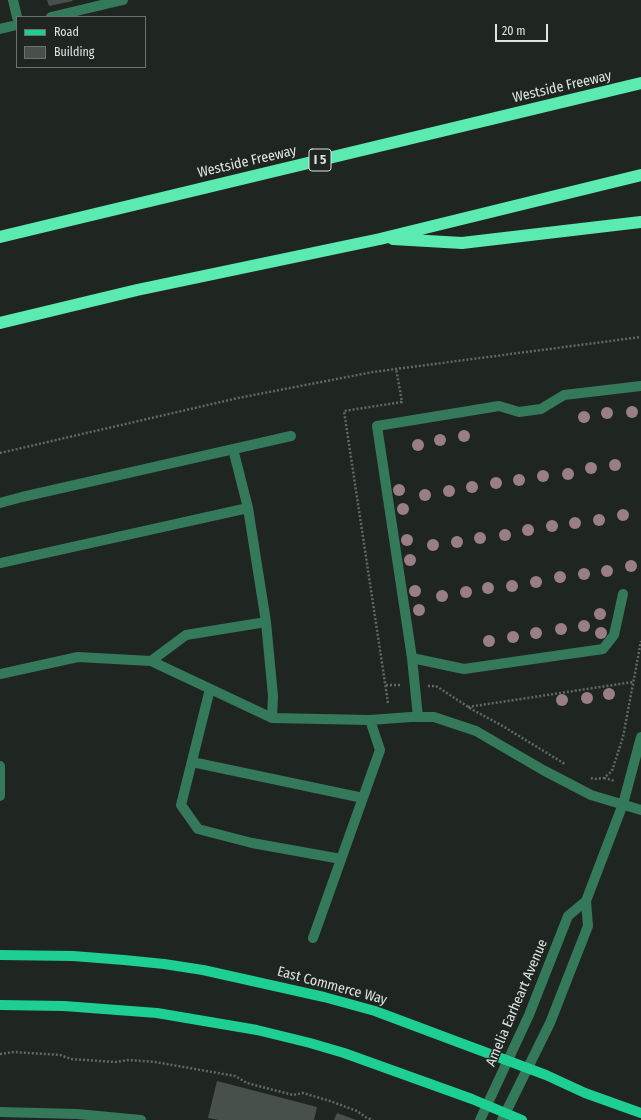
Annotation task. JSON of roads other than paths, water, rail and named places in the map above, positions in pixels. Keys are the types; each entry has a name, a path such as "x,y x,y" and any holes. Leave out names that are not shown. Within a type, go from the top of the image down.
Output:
{"highway":[{"name":"Westside Freeway","path":"0,237 641,83"},
{"path":"0,323 137,290 380,239 641,175"},
{"path":"380,239 462,243 641,222"}],"main road":[{"name":"East Commerce Way","path":"0,955 73,956 124,960 203,970 324,997 375,1011 508,1060 585,1093 641,1113"},
{"path":"0,1005 64,1006 157,1013 257,1030 344,1053 487,1105 503,1116 522,1120"}],"street":[{"path":"13,0 17,16"},
{"path":"55,16 123,0"},
{"path":"0,29 16,25"},
{"path":"418,717 412,658 377,426 499,406 519,412 542,409 564,395 641,386"},
{"path":"0,503 291,436"},
{"path":"233,449 248,508 266,622 273,696 272,718"},
{"path":"0,563 248,508"},
{"path":"412,658 464,669 603,649 614,635 624,594"},
{"path":"151,661 186,634 266,622"},
{"path":"0,674 78,657 151,661 272,718 370,720 434,717 476,731 542,770 591,795 641,810"},
{"path":"210,689 181,805 198,829 252,843 341,859"},
{"path":"313,938 380,750 370,720"},
{"name":"Amelia Earheart Avenue","path":"503,1116 550,1023 588,926 586,901 622,804 641,736"},
{"path":"192,762 363,798"},
{"path":"0,766 0,796"},
{"name":"Amelia Earheart Avenue","path":"480,1120 529,1015 568,916 586,901"},
{"path":"0,1112 78,1114 141,1120"}]}
